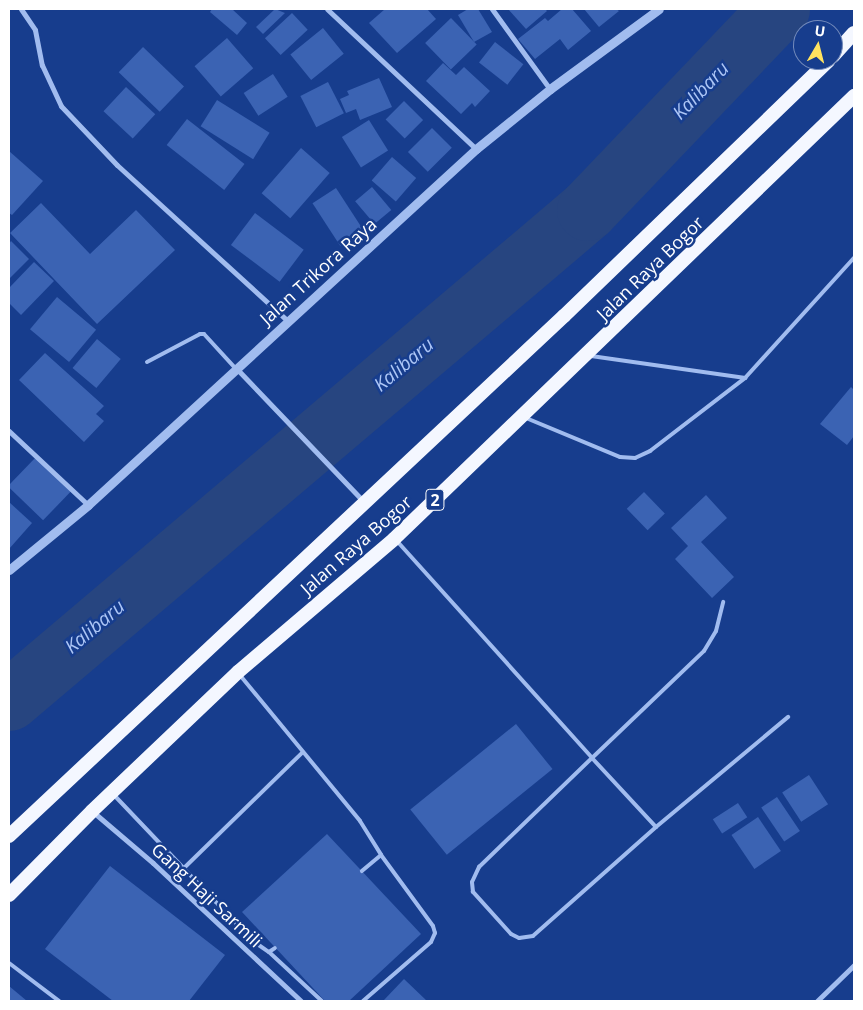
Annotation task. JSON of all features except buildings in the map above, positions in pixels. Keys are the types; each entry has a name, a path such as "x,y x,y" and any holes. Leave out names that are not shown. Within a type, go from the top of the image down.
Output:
{"highway":[{"path":"843,45 854,32"},
{"name":"Jalan Raya Bogor","path":"9,836 564,316 819,70"},
{"name":"Jalan Raya Bogor","path":"9,895 92,811 238,672 394,539 854,96"}],"street":[{"path":"21,9 35,30 42,65 61,106 117,165 287,320"},
{"path":"327,9 476,149"},
{"path":"492,9 550,89"},
{"name":"Jalan Trikora Raya","path":"9,570 88,505 287,320 476,149 550,89 660,9"},
{"path":"235,368 338,478 364,503"},
{"path":"9,431 88,505"},
{"name":"Gang Haji Sarmili","path":"92,811 153,862 301,1001"},
{"path":"817,1001 854,965"}],"lane":[{"path":"523,416 620,457 635,458 650,451 745,378 854,258"},
{"path":"147,362 200,334 204,334 235,368"},
{"path":"586,355 745,378"},
{"path":"394,539 656,827"},
{"path":"723,602 716,631 704,651 479,867 472,882 473,892 511,934 519,938 533,936 656,827 788,717"},
{"path":"238,672 360,821 380,855 434,926 435,933 431,942 363,1001"},
{"path":"184,868 303,752"},
{"path":"111,793 236,924 322,1001"},
{"path":"362,871 380,855"},
{"path":"269,952 275,948"},
{"path":"9,963 59,1001"}],"waterway":[{"name":"Kalibaru","path":"9,700 587,210 779,9"}]}
